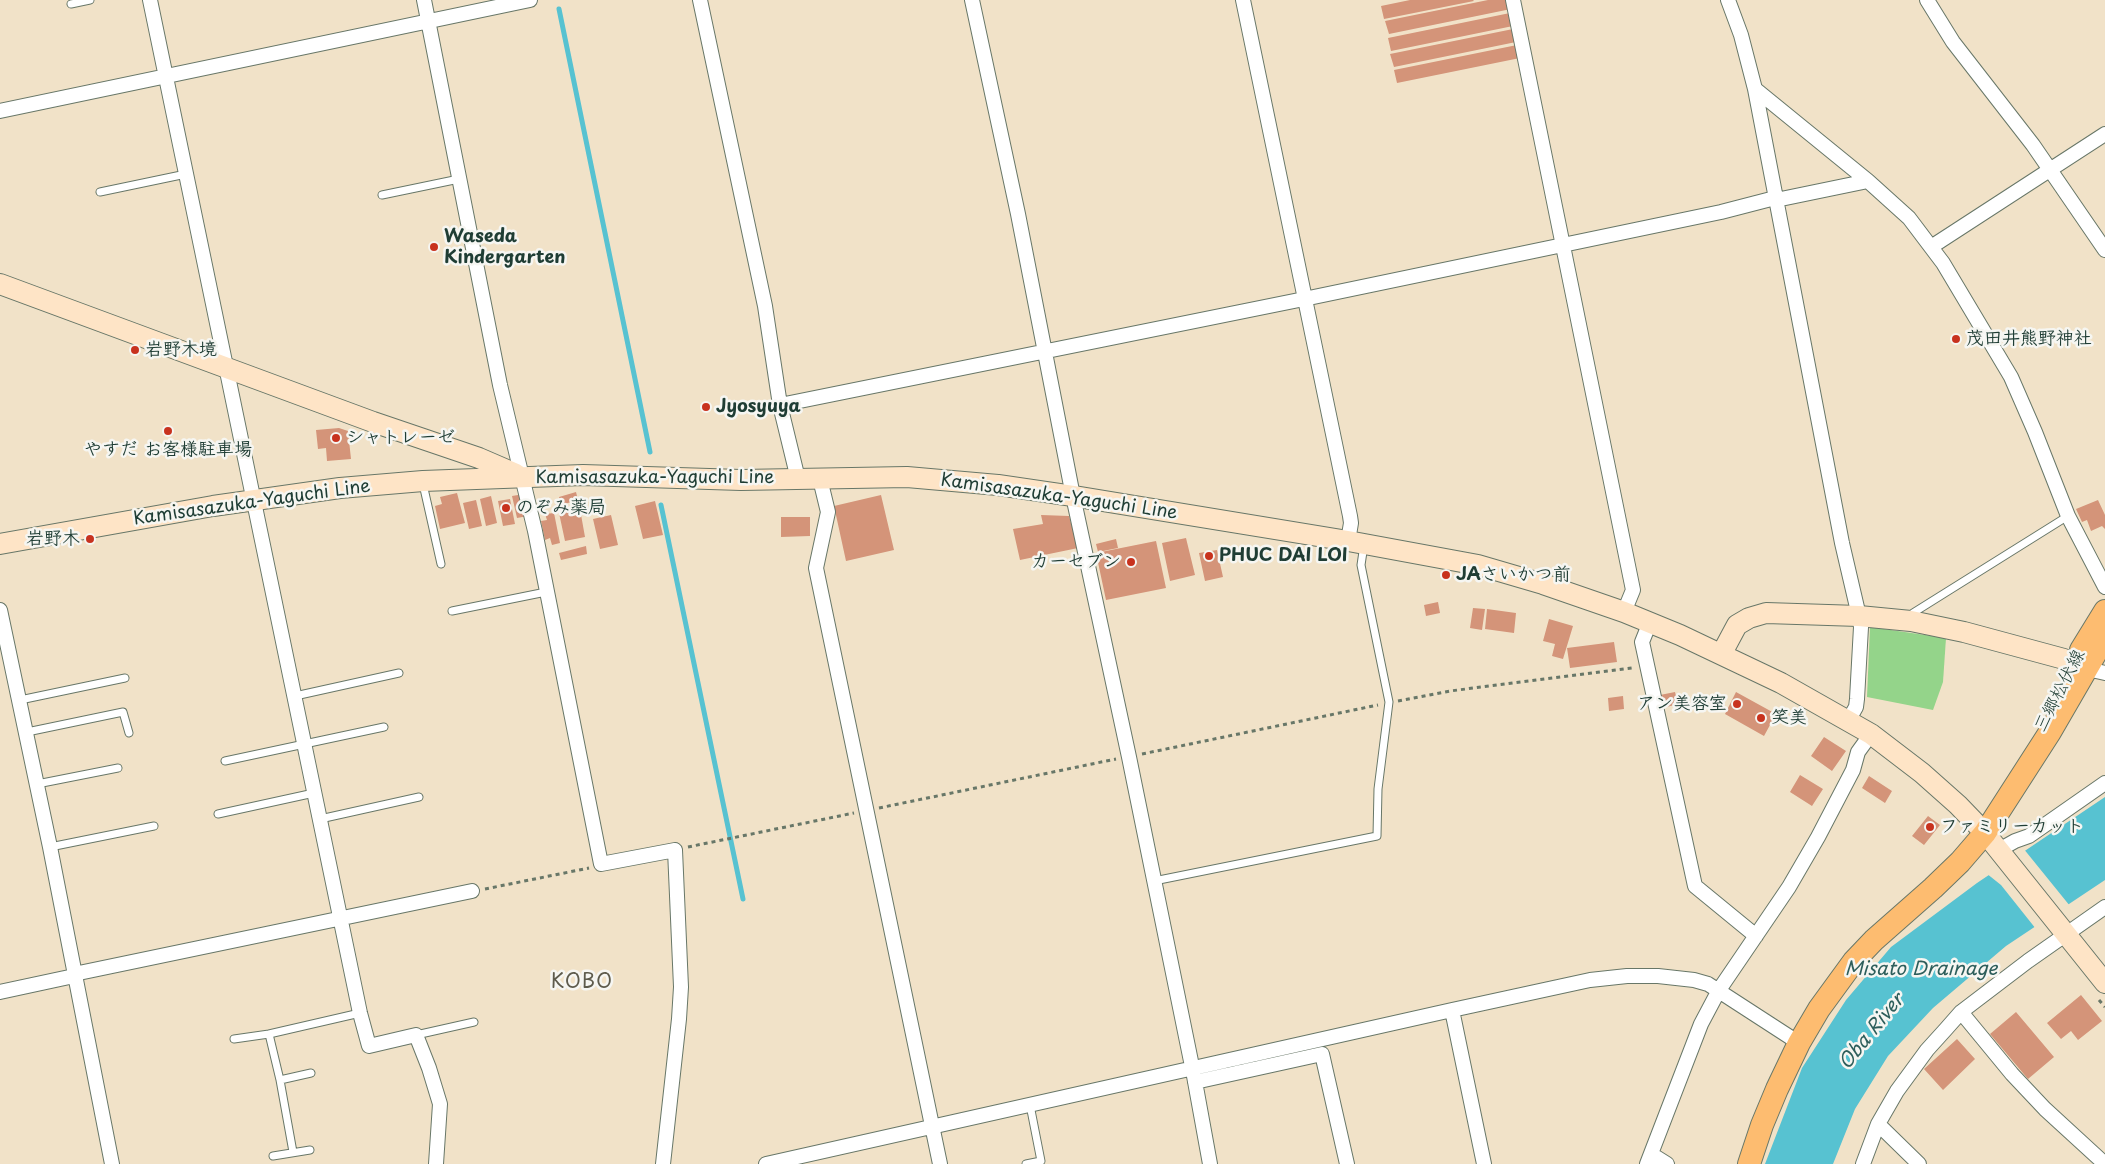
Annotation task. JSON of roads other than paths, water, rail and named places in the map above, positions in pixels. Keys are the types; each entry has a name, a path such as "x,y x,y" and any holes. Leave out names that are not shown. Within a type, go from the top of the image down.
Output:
{"main road":[{"path":"0,284 373,422 479,458 522,477"},
{"name":"Kamisasazuka-Yaguchi Line","path":"0,544 166,513 340,488 422,481 583,475 698,480 908,478 998,485 1073,496 1356,542 1478,566 1543,584 1650,622 1722,653 1871,734 1922,773 1958,805 1997,847 2105,982"},
{"name":"三郷松伏線","path":"1749,1164 1762,1124 1799,1043 1819,1009 1854,962 1874,940 1960,862 1997,847 2040,726 2088,669 2105,611"},
{"path":"1722,653 1737,625 1749,618 1766,613 1859,616 1911,622 1972,634 2064,659 2088,669 2105,637"}],"street":[{"path":"150,0 360,1013 369,1046 416,1035 440,1104 436,1164"},
{"path":"424,0 500,385 522,477 601,864 675,850 681,987 663,1164"},
{"path":"0,111 530,0"},
{"path":"700,0 764,306 780,405 798,479"},
{"path":"972,0 1018,214 1073,496 1129,757 1210,1164"},
{"path":"1243,0 1356,542"},
{"path":"1513,0 1633,590 1624,612"},
{"path":"1728,0 1741,35 1755,89 1842,543 1861,627 1856,707 1848,721"},
{"path":"1926,0 1954,42 2050,169 2105,250"},
{"path":"1755,89 1868,181 1910,218 1932,247 2004,364 2035,432 2068,516 2105,587"},
{"path":"1932,247 2105,134"},
{"path":"780,405 1304,299 1868,181"},
{"path":"820,479 828,512 816,568 940,1164"},
{"path":"0,610 50,847 112,1164"},
{"path":"1650,622 1642,642 1695,886 1756,936"},
{"path":"1667,1164 1649,1159 1701,1024 1719,990 1789,887 1854,770 1858,752 1871,734"},
{"path":"1997,847 2029,836 2105,783"},
{"path":"0,992 74,976 74,974 472,891"},
{"path":"1863,1164 1878,1124 1896,1091 1922,1056 1961,1012 2065,932 2105,907"},
{"path":"1195,1082 1452,1010 1590,980 1627,976 1658,976 1694,980 1719,990 1799,1043"},
{"path":"1452,1010 1484,1164"},
{"path":"1961,1012 2012,1074 2045,1109 2104,1163"},
{"path":"766,1164 1192,1068 1292,1054 1322,1054 1347,1164"},
{"path":"1878,1124 1919,1164"}],"lane":[{"path":"71,4 90,0"},
{"path":"100,192 187,174"},
{"path":"382,195 460,179"},
{"path":"422,481 441,564"},
{"path":"1911,622 1914,613 2068,516"},
{"path":"1154,881 1377,836 1378,790 1389,702 1356,542"},
{"path":"452,611 546,592"},
{"path":"295,696 399,673"},
{"path":"20,700 125,678"},
{"path":"26,732 123,712 130,733"},
{"path":"225,761 384,727"},
{"path":"37,784 118,768"},
{"path":"218,814 314,792"},
{"path":"320,819 418,797"},
{"path":"50,847 154,826"},
{"path":"234,1039 269,1034 360,1013"},
{"path":"416,1035 474,1022"},
{"path":"269,1034 280,1080 293,1152"},
{"path":"280,1080 312,1073"},
{"path":"1026,1164 1041,1161 1030,1105"},
{"path":"273,1156 310,1150"}],"water":[{"name":"Misato Drainage","path":"2105,797 2105,880 2006,946 1933,1008 1888,1056 1855,1109 1833,1164 1765,1164 1802,1068 1846,1000 1891,947 1977,883"}],"waterway":[{"path":"559,9 650,452"},
{"path":"661,505 743,899"}],"place":[{"name":"Waseda Kindergarten","path":"434,247"},
{"name":"茂田井熊野神社","path":"1956,339"},
{"name":"岩野木境","path":"135,350"},
{"name":"Jyosyuya","path":"706,407"},
{"name":"やすだ お客様駐車場","path":"168,431"},
{"name":"シャトレーゼ","path":"336,438"},
{"name":"のぞみ薬局","path":"506,508"},
{"name":"岩野木","path":"90,539"},
{"name":"PHUC DAI LOI","path":"1209,556"},
{"name":"カーセブン","path":"1131,562"},
{"name":"JAさいかつ前","path":"1446,575"},
{"name":"アン美容室","path":"1737,704"},
{"name":"笑美","path":"1761,718"},
{"name":"ファミリーカット","path":"1930,827"}],"district":[{"name":"KOBO","path":"582,982"}],"water label":[{"name":"Oba River","path":"1872,1032"}]}
